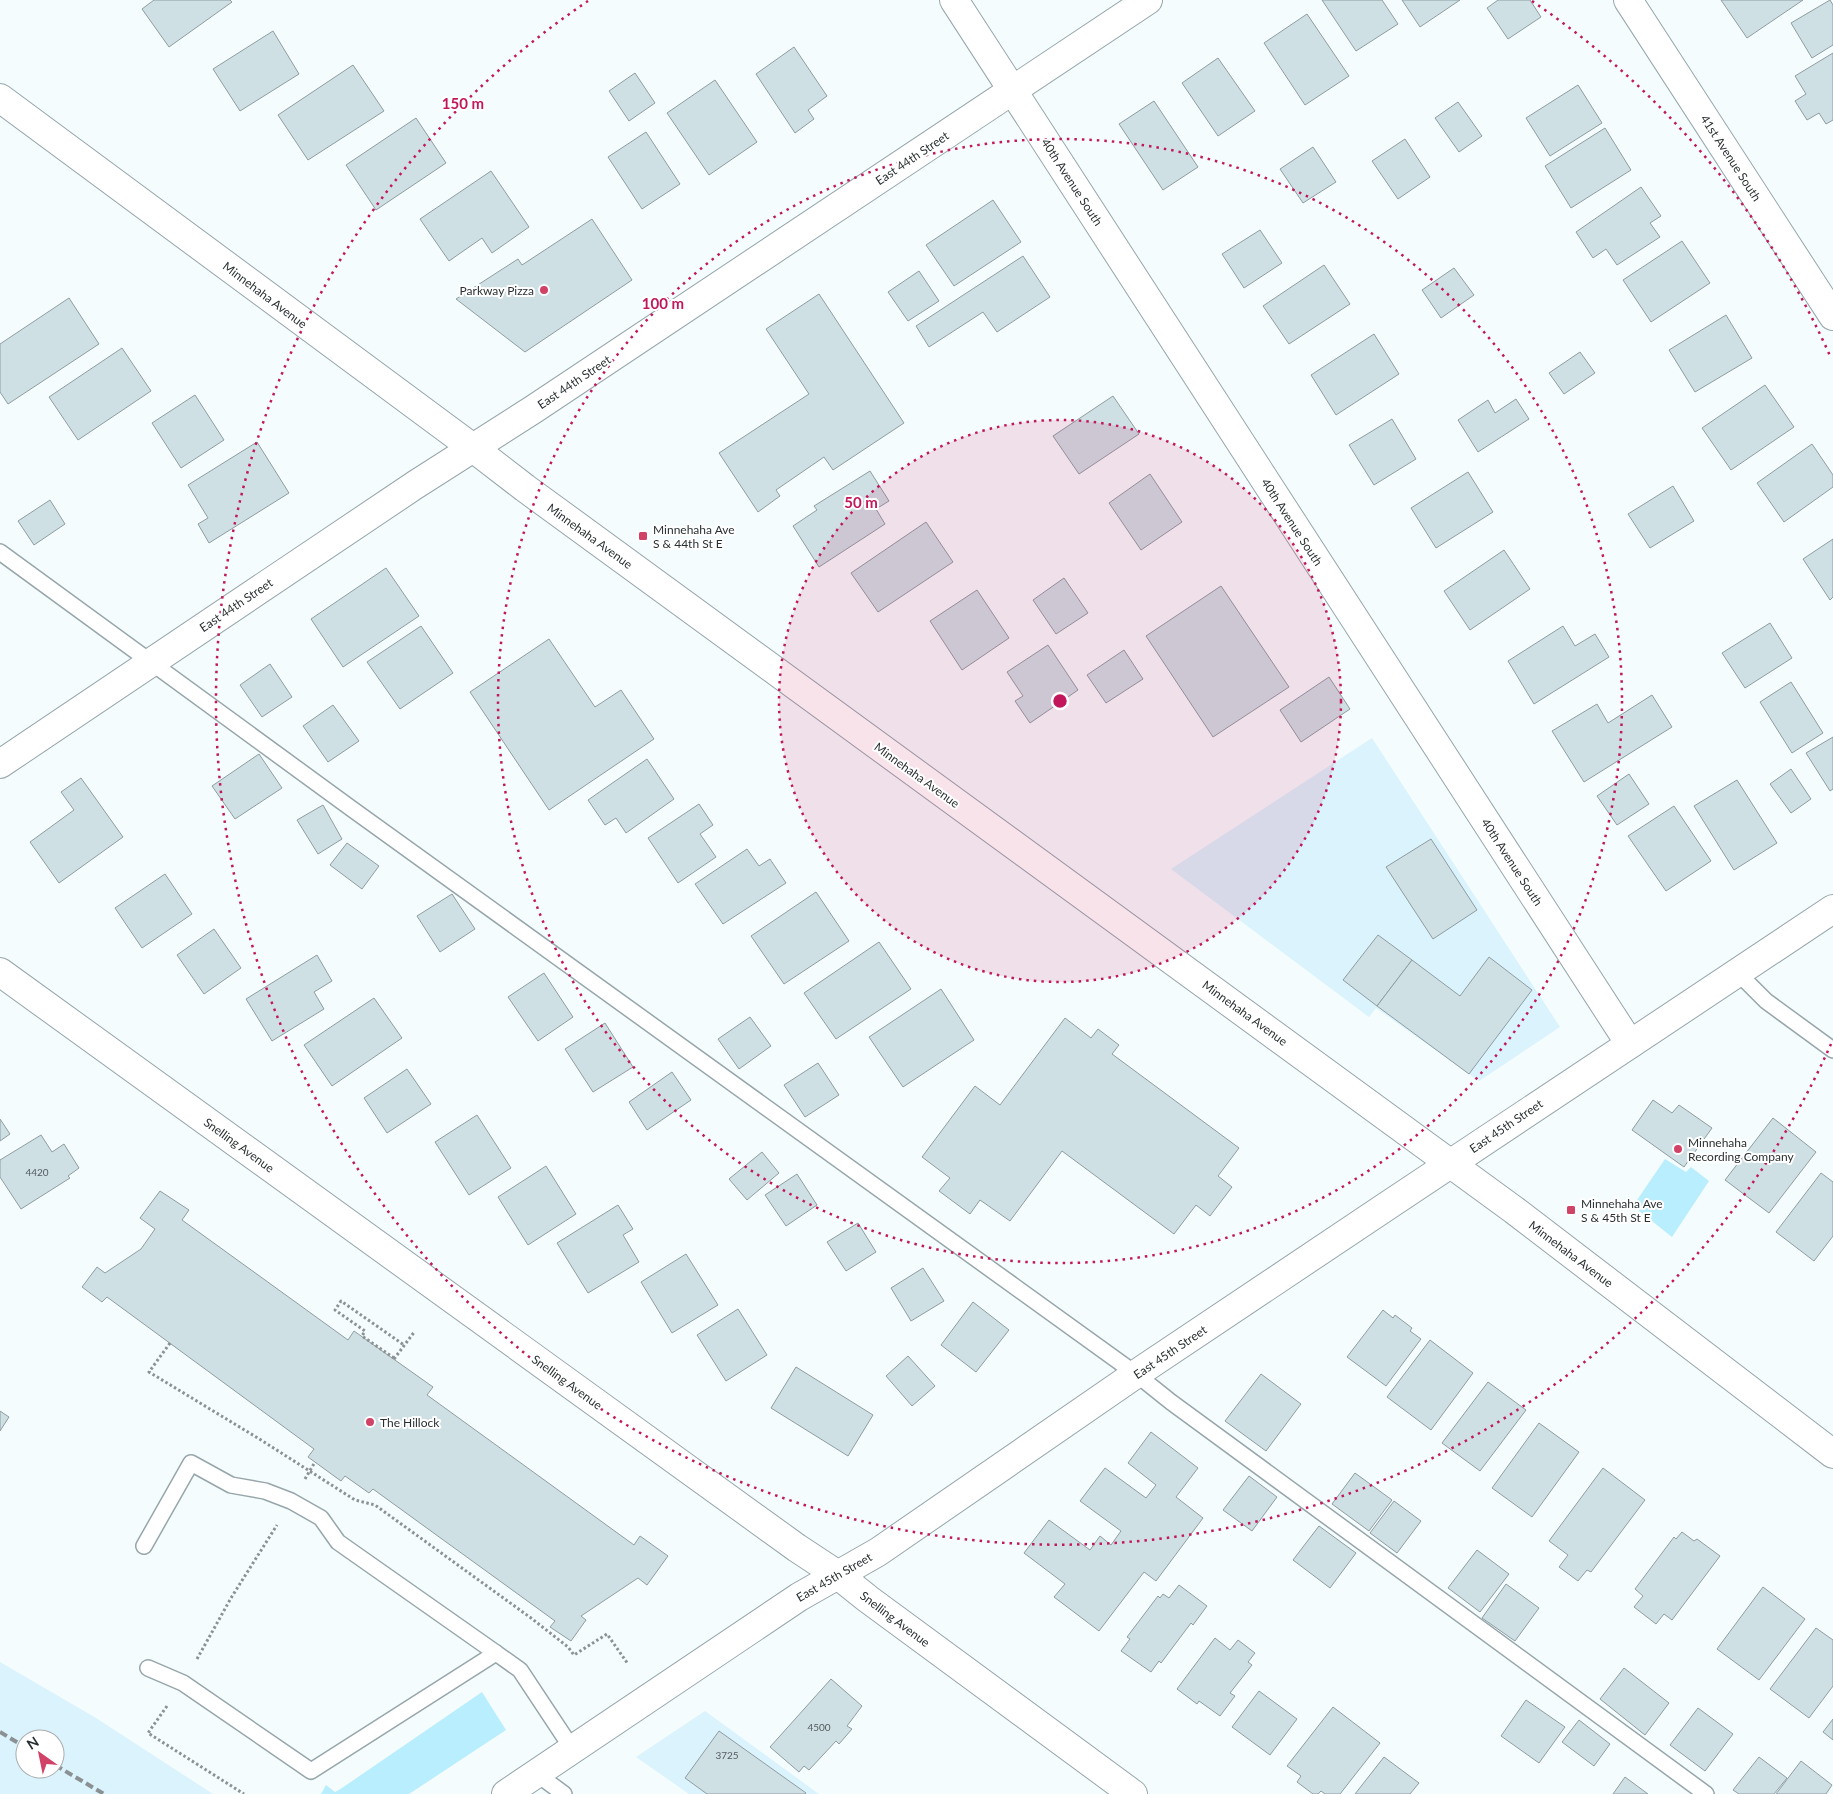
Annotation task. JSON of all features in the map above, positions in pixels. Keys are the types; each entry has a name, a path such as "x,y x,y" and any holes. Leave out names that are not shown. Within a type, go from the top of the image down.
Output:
{"street":[{"name":"40th Avenue South","path":"954,0 1630,1044"},
{"name":"East 44th Street","path":"0,764 1148,0"},
{"name":"41st Avenue South","path":"1628,0 1833,316"},
{"name":"Minnehaha Avenue","path":"0,98 533,494 1514,1210 1833,1454"},
{"name":"East 45th Street","path":"506,1794 799,1597 878,1552 1136,1374 1833,909"},
{"name":"Snelling Avenue","path":"0,972 789,1542 838,1575 1133,1794"}],"lane":[{"path":"0,552 1136,1374 1171,1402 1706,1794"},
{"path":"1738,973 1766,1001 1833,1050"},
{"path":"144,1546 191,1463 231,1486 265,1491 291,1501 321,1518 338,1542 520,1670 573,1750"},
{"path":"148,1668 182,1683 311,1771 496,1653"},
{"path":"537,1774 564,1794"}],"path":[{"path":"404,1345 341,1301 335,1310 365,1331 362,1336 394,1359 415,1331"},
{"path":"170,1343 149,1372 356,1500 375,1505 531,1618 568,1647 574,1655 607,1634 628,1664"},
{"path":"244,1794 148,1733 182,1683 231,1598 315,1462"}],"shaded area":[{"path":"1372,738 1560,1027 1479,1081 1376,1008 1369,1017 1171,869"},
{"path":"1665,1159 1686,1172 1691,1167 1709,1181 1672,1237 1633,1206"},
{"path":"0,1662 96,1718 213,1794 0,1794"},
{"path":"482,1692 506,1730 409,1794 321,1794 326,1785 335,1792 342,1788"},
{"path":"705,1711 819,1794 689,1794 636,1757"}],"building":[{"path":"154,0 230,0 232,2 169,47 142,9"},
{"path":"1322,0 1382,0 1398,24 1356,51"},
{"path":"1402,0 1460,0 1420,27"},
{"path":"1498,0 1530,0 1541,17 1508,39 1487,8"},
{"path":"1721,0 1803,0 1747,38"},
{"path":"1830,0 1833,5 1833,45 1812,58 1791,23"},
{"path":"1307,14 1349,76 1305,105 1264,43"},
{"path":"273,31 299,74 240,111 213,69"},
{"path":"794,47 827,96 808,110 814,119 795,133 756,74"},
{"path":"1833,53 1833,120 1826,124 1819,113 1807,120 1795,101 1806,94 1795,76"},
{"path":"1218,58 1255,111 1218,136 1182,83"},
{"path":"353,65 384,111 308,160 278,115"},
{"path":"635,73 655,103 629,121 609,91"},
{"path":"715,80 757,142 709,175 667,113"},
{"path":"1578,85 1602,123 1550,156 1526,118"},
{"path":"1154,101 1198,167 1163,190 1119,124"},
{"path":"1458,102 1482,136 1459,152 1435,118"},
{"path":"416,118 446,163 376,210 346,165"},
{"path":"1605,128 1631,170 1571,208 1545,166"},
{"path":"646,132 680,184 642,209 608,157"},
{"path":"1405,139 1430,177 1398,199 1372,161"},
{"path":"1313,147 1336,182 1303,203 1280,169"},
{"path":"491,171 529,227 492,253 482,238 449,261 420,219"},
{"path":"1641,187 1661,216 1650,223 1660,237 1617,265 1606,249 1593,258 1576,232"},
{"path":"993,200 1021,242 954,286 926,245"},
{"name":"Parkway Pizza","path":"592,219 632,280 525,352 456,299 518,259 522,265"},
{"path":"1260,230 1282,263 1244,288 1222,254"},
{"path":"1682,241 1710,283 1651,322 1623,280"},
{"path":"1023,256 1050,297 997,332 983,312 929,347 916,326"},
{"path":"1324,265 1350,304 1289,344 1263,306"},
{"path":"1454,268 1474,295 1441,318 1422,290"},
{"path":"919,271 939,301 908,321 888,292"},
{"path":"819,294 904,423 833,470 824,457 776,490 780,496 758,512 719,453 809,394 766,329"},
{"path":"69,298 99,344 8,404 0,392 0,344"},
{"path":"1726,315 1752,358 1695,392 1669,350"},
{"path":"1374,334 1399,374 1336,415 1311,375"},
{"path":"122,348 151,391 78,440 49,397"},
{"path":"1580,352 1595,373 1564,394 1549,373"},
{"path":"1765,385 1794,427 1731,470 1702,428"},
{"path":"195,395 224,440 181,468 152,423"},
{"path":"1113,396 1139,434 1079,474 1053,436"},
{"path":"1516,399 1529,419 1478,452 1458,420 1488,400 1495,413"},
{"path":"1392,419 1416,459 1374,485 1349,445"},
{"path":"257,442 289,493 209,543 198,524 208,518 188,485"},
{"path":"1812,444 1833,475 1833,487 1784,522 1757,483"},
{"path":"870,471 889,501 876,509 885,524 819,567 793,526 817,510 814,506"},
{"path":"1468,472 1493,512 1436,548 1411,508"},
{"path":"1150,474 1182,522 1141,550 1109,503"},
{"path":"1673,486 1694,521 1650,548 1628,514"},
{"path":"50,500 65,524 34,545 18,521"},
{"path":"926,522 953,562 878,612 851,573"},
{"path":"1833,539 1833,597 1830,600 1803,559"},
{"path":"1504,550 1530,589 1470,630 1444,591"},
{"path":"386,568 419,616 343,667 311,619"},
{"path":"1064,578 1088,613 1056,634 1033,600"},
{"path":"1221,586 1289,687 1213,737 1146,636"},
{"path":"977,590 1009,638 962,670 930,621"},
{"path":"1770,623 1792,658 1745,688 1722,653"},
{"path":"421,626 453,673 400,709 367,662"},
{"path":"1563,626 1575,646 1595,634 1609,657 1534,704 1508,661"},
{"path":"549,639 595,707 621,690 654,739 549,810 470,692"},
{"path":"1048,645 1078,690 1030,723 1015,701 1023,696 1007,672"},
{"path":"1124,650 1143,679 1106,703 1087,675"},
{"path":"270,664 292,697 262,717 240,685"},
{"path":"1329,677 1350,709 1301,742 1280,710"},
{"path":"1791,682 1823,733 1792,753 1760,702"},
{"path":"1652,695 1672,727 1584,782 1552,731 1597,704 1608,723"},
{"path":"333,705 359,741 328,762 303,726"},
{"path":"1833,737 1833,789 1830,791 1806,753"},
{"path":"259,754 282,788 235,819 212,786"},
{"path":"647,759 674,799 626,833 616,818 605,825 588,800"},
{"path":"1791,769 1811,799 1791,813 1770,784"},
{"path":"1629,774 1649,804 1617,825 1597,796"},
{"path":"81,778 123,837 59,883 30,842 74,810 61,792"},
{"path":"1737,780 1777,843 1734,870 1694,806"},
{"path":"699,804 713,825 700,834 716,857 678,883 648,838"},
{"path":"323,805 342,839 318,854 297,820"},
{"path":"1674,806 1711,861 1666,891 1628,836"},
{"path":"1431,839 1477,910 1433,939 1386,867"},
{"path":"347,843 379,866 362,889 330,865"},
{"path":"747,849 759,866 770,859 786,883 723,924 695,884"},
{"path":"165,874 192,914 142,948 115,908"},
{"path":"816,892 849,941 784,984 751,936"},
{"path":"452,894 475,929 440,952 417,916"},
{"path":"214,929 241,968 204,994 177,955"},
{"path":"1378,935 1412,960 1377,1006 1343,980"},
{"path":"879,942 911,989 836,1039 804,993"},
{"path":"317,955 332,981 314,992 324,1009 272,1041 246,999"},
{"path":"1489,957 1532,990 1469,1074 1377,1006 1412,960 1460,996"},
{"path":"544,973 573,1017 538,1041 508,997"},
{"path":"941,989 974,1040 903,1087 869,1037"},
{"path":"374,998 402,1038 332,1086 304,1045"},
{"path":"750,1017 771,1046 739,1069 718,1039"},
{"path":"1065,1018 1091,1038 1098,1029 1119,1045 1112,1054 1239,1148 1218,1176 1232,1187 1210,1216 1196,1205 1174,1234 1062,1151 1010,1221 980,1200 970,1214 939,1191 950,1178 922,1157 975,1086 1000,1105"},
{"path":"605,1023 633,1067 593,1092 565,1049"},
{"path":"818,1063 839,1095 805,1117 784,1085"},
{"path":"407,1069 431,1104 387,1133 364,1098"},
{"path":"672,1072 691,1100 647,1130 629,1102"},
{"name":"Minnehaha Recording Company","path":"1653,1100 1672,1113 1679,1105 1712,1128 1684,1167 1632,1130"},
{"path":"477,1115 511,1168 469,1195 435,1142"},
{"path":"1773,1118 1816,1152 1769,1213 1725,1180"},
{"path":"0,1119 10,1134 0,1141"},
{"path":"41,1135 52,1152 64,1144 79,1168 68,1176 70,1178 21,1209 0,1177 0,1160"},
{"path":"762,1152 779,1173 747,1200 729,1179"},
{"path":"546,1166 576,1214 528,1245 498,1197"},
{"path":"1821,1173 1833,1182 1833,1236 1814,1261 1776,1232"},
{"path":"797,1174 817,1205 786,1226 765,1195"},
{"name":"The Hillock","path":"160,1191 189,1210 182,1220 348,1340 354,1331 433,1387 427,1395 634,1545 640,1536 668,1556 647,1585 638,1578 581,1616 586,1620 571,1641 550,1627 555,1621 373,1489 369,1493 345,1476 341,1481 308,1457 314,1449 107,1297 102,1302 82,1287 97,1267 105,1273 141,1249 155,1229 140,1218"},
{"path":"618,1205 633,1229 623,1235 639,1262 588,1293 557,1243"},
{"path":"858,1223 876,1252 846,1271 827,1242"},
{"path":"686,1254 718,1305 672,1333 641,1282"},
{"path":"923,1268 944,1301 911,1321 891,1288"},
{"path":"973,1302 1009,1330 976,1372 941,1345"},
{"path":"738,1309 767,1355 726,1381 697,1335"},
{"path":"1383,1310 1393,1318 1395,1315 1412,1328 1410,1331 1421,1339 1386,1386 1347,1357"},
{"path":"1430,1340 1473,1373 1431,1430 1387,1397"},
{"path":"908,1356 935,1386 912,1406 886,1376"},
{"path":"796,1367 873,1415 848,1456 771,1408"},
{"path":"1261,1374 1301,1404 1266,1451 1225,1421"},
{"path":"1488,1382 1526,1410 1480,1471 1442,1443"},
{"path":"0,1411 9,1417 0,1431"},
{"path":"1539,1423 1579,1452 1532,1517 1492,1488"},
{"path":"1151,1432 1198,1468 1176,1497 1203,1518 1156,1581 1144,1572 1099,1631 1054,1597 1065,1584 1024,1553 1049,1520 1090,1550 1100,1536 1111,1545 1121,1531 1080,1501 1105,1468 1146,1498 1156,1485 1128,1463"},
{"path":"1603,1468 1645,1500 1591,1572 1587,1570 1578,1581 1559,1567 1568,1555 1549,1541"},
{"path":"1355,1473 1392,1500 1369,1531 1332,1504"},
{"path":"1249,1476 1277,1497 1252,1531 1223,1510"},
{"path":"1394,1501 1421,1521 1397,1553 1370,1533"},
{"path":"1319,1526 1356,1553 1330,1588 1293,1560"},
{"path":"1682,1532 1694,1541 1697,1539 1720,1556 1672,1620 1664,1614 1656,1624 1634,1607 1643,1596 1635,1589 1674,1537 1676,1539"},
{"path":"1477,1550 1509,1574 1480,1612 1448,1588"},
{"path":"1506,1584 1539,1608 1515,1641 1482,1618"},
{"path":"1179,1585 1207,1606 1193,1625 1191,1623 1161,1663 1159,1661 1151,1672 1121,1651 1130,1639 1127,1637 1158,1596 1160,1598 1163,1594 1169,1598"},
{"path":"1763,1587 1805,1619 1759,1680 1717,1649"},
{"path":"1816,1628 1833,1640 1833,1686 1809,1718 1770,1689"},
{"path":"1215,1638 1230,1650 1238,1640 1255,1653 1248,1662 1252,1665 1230,1693 1235,1696 1220,1716 1199,1701 1197,1704 1177,1689"},
{"path":"1624,1668 1669,1703 1645,1735 1600,1699"},
{"path":"831,1679 862,1706 847,1726 852,1729 839,1744 836,1741 809,1770 804,1766 799,1772 770,1747"},
{"path":"1259,1691 1297,1719 1270,1755 1232,1727"},
{"path":"1526,1700 1565,1727 1539,1763 1501,1736"},
{"path":"1333,1707 1380,1743 1340,1794 1325,1794 1321,1791 1318,1794 1313,1794 1297,1782 1301,1776 1287,1766"},
{"path":"1698,1708 1733,1734 1705,1771 1670,1745"},
{"path":"1833,1719 1833,1740 1823,1732"},
{"path":"1579,1720 1610,1744 1594,1766 1562,1742"},
{"path":"719,1731 806,1793 707,1794 685,1778"},
{"path":"1384,1757 1419,1783 1410,1794 1355,1794"},
{"path":"1759,1757 1787,1778 1774,1794 1739,1794 1733,1790"},
{"path":"1801,1761 1832,1785 1826,1794 1776,1794"},
{"path":"1625,1777 1648,1794 1613,1794"}],"railway":[{"path":"0,1732 15,1741"},
{"path":"65,1771 104,1794"}],"place":[{"name":"Parkway Pizza","path":"544,290"},
{"name":"Minnehaha Ave S & 44th St E","path":"643,536"},
{"name":"Minnehaha Recording Company","path":"1678,1149"},
{"name":"Minnehaha Ave S & 45th St E","path":"1571,1210"},
{"name":"The Hillock","path":"370,1422"}]}
